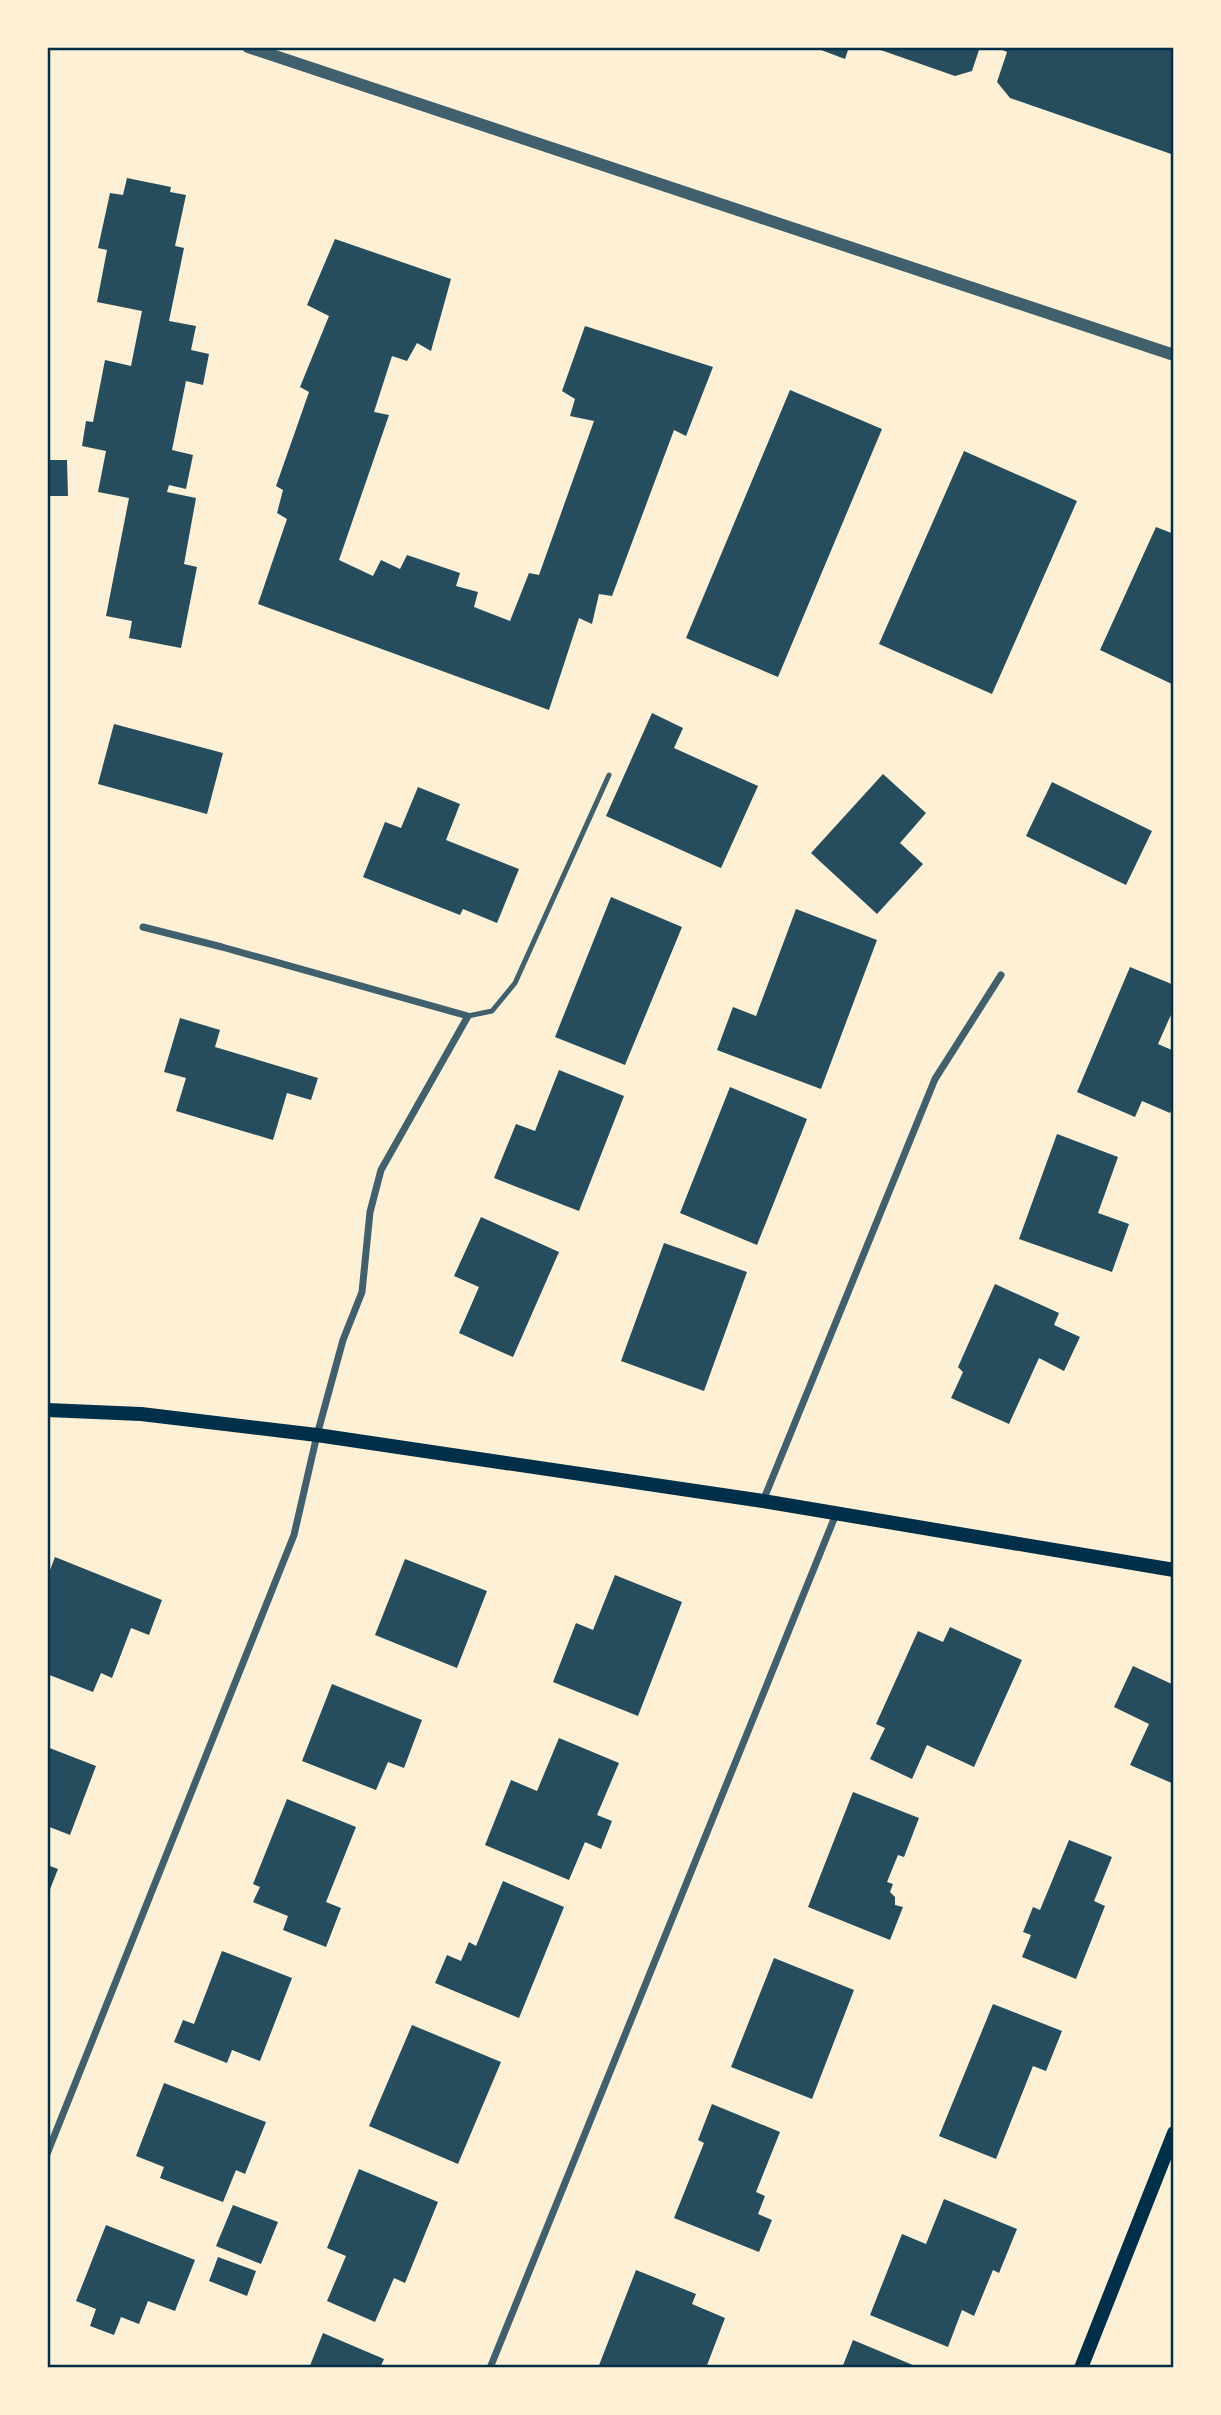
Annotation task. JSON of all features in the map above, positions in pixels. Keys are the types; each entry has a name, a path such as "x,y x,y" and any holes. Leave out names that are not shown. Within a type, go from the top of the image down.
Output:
{"main road":[{"path":"47,1410 141,1414 317,1435 763,1502 1174,1570"},
{"path":"1081,2368 1174,2133"}],"street":[{"path":"248,47 1174,355"},
{"path":"47,2154 294,1535 343,1340 362,1292 370,1212 381,1170 468,1016 143,927"},
{"path":"763,1502 935,1079 1001,975"},
{"path":"490,2368 836,1514"}],"lane":[{"path":"468,1016 492,1011 515,984 609,775"}],"building":[{"path":"813,47 849,47 845,59"},
{"path":"872,47 980,47 972,71 955,76"},
{"path":"995,47 1174,47 1174,155 1010,98 997,82 1007,52"},
{"path":"127,178 171,187 170,192 186,195 175,246 184,248 169,321 196,326 191,350 209,354 203,385 186,381 172,450 193,455 186,489 169,485 167,492 196,498 184,564 197,567 181,648 129,638 132,621 106,616 129,498 98,492 106,451 82,446 86,421 93,422 105,360 131,366 142,311 97,302 107,250 98,248 110,193 123,195"},
{"path":"335,239 451,279 431,351 417,343 407,361 392,356 374,412 389,415 339,560 373,576 381,560 400,569 407,555 460,573 456,586 478,592 474,607 510,621 529,573 539,575 594,421 570,416 575,399 562,391 585,326 713,367 686,436 674,430 612,596 599,594 592,624 579,618 549,710 258,604 287,519 277,513 283,490 276,486 309,392 300,387 329,316 307,305"},
{"path":"790,390 882,429 778,677 686,638"},
{"path":"964,451 1077,501 992,694 879,644"},
{"path":"47,460 67,460 68,496 47,496"},
{"path":"1156,527 1174,534 1174,685 1100,650"},
{"path":"652,713 683,728 674,748 758,786 721,868 606,816"},
{"path":"114,724 223,753 207,814 98,784"},
{"path":"883,774 926,813 900,843 923,864 877,914 811,853"},
{"path":"1052,782 1152,831 1126,885 1026,836"},
{"path":"418,787 460,804 446,840 519,869 497,923 463,909 460,915 363,877 385,822 401,828"},
{"path":"611,897 682,927 625,1065 555,1037"},
{"path":"796,909 877,940 821,1089 717,1050 733,1007 756,1016"},
{"path":"1130,967 1174,985 1174,1008 1158,1044 1174,1051 1174,1104 1170,1113 1142,1101 1135,1117 1077,1092"},
{"path":"180,1018 220,1030 215,1047 318,1078 311,1100 287,1093 273,1140 176,1111 186,1078 164,1072"},
{"path":"559,1070 624,1096 579,1211 494,1178 516,1124 535,1131"},
{"path":"730,1087 807,1119 757,1245 680,1213"},
{"path":"1057,1134 1118,1157 1098,1213 1129,1224 1112,1272 1019,1239"},
{"path":"481,1217 559,1252 513,1357 459,1333 479,1287 454,1276"},
{"path":"664,1243 747,1272 704,1391 621,1361"},
{"path":"995,1284 1059,1313 1054,1325 1080,1337 1064,1371 1039,1358 1009,1424 951,1398 963,1372 958,1367"},
{"path":"55,1557 162,1600 149,1635 131,1628 112,1678 101,1673 93,1692 47,1674 47,1578"},
{"path":"405,1559 487,1591 457,1668 375,1635"},
{"path":"615,1575 682,1602 638,1716 553,1682 576,1623 593,1630"},
{"path":"950,1627 1022,1660 974,1767 927,1745 912,1779 870,1759 885,1728 876,1724 918,1631 943,1642"},
{"path":"1133,1666 1174,1685 1174,1784 1130,1765 1149,1724 1114,1707"},
{"path":"332,1684 422,1720 404,1768 388,1762 376,1790 302,1761"},
{"path":"559,1738 619,1763 597,1815 612,1821 601,1849 585,1842 569,1880 485,1845 511,1780 537,1791"},
{"path":"47,1747 96,1766 70,1835 47,1826"},
{"path":"853,1792 919,1818 904,1857 898,1855 887,1882 893,1884 890,1892 895,1897 895,1905 903,1907 890,1940 808,1907"},
{"path":"287,1799 356,1827 326,1902 341,1908 326,1947 283,1930 288,1916 253,1902 260,1887 253,1884"},
{"path":"1069,1840 1112,1857 1094,1901 1105,1906 1076,1979 1022,1957 1031,1935 1023,1932 1033,1907 1040,1910"},
{"path":"47,1865 58,1869 47,1897"},
{"path":"503,1881 564,1907 519,2018 435,1983 447,1955 461,1961 469,1942 476,1946"},
{"path":"222,1951 292,1978 260,2061 232,2050 227,2063 174,2042 183,2020 194,2024"},
{"path":"774,1958 854,1990 812,2099 731,2067"},
{"path":"993,2004 1062,2031 1046,2071 1033,2066 996,2159 939,2136"},
{"path":"412,2025 501,2062 458,2164 369,2126"},
{"path":"164,2083 266,2122 245,2174 236,2170 223,2202 160,2178 164,2167 136,2156"},
{"path":"712,2104 780,2132 756,2192 765,2196 758,2214 772,2220 759,2252 674,2218 704,2143 698,2140"},
{"path":"359,2169 438,2202 405,2283 394,2278 375,2322 327,2301 346,2256 327,2248"},
{"path":"944,2199 1017,2229 999,2273 993,2270 974,2316 962,2310 948,2347 870,2315 902,2234 926,2244"},
{"path":"233,2205 278,2222 261,2264 216,2246"},
{"path":"106,2225 195,2260 175,2311 148,2301 139,2324 121,2317 114,2335 90,2326 96,2309 76,2301"},
{"path":"218,2257 256,2271 247,2296 209,2281"},
{"path":"636,2270 696,2294 692,2304 725,2318 706,2368 598,2368"},
{"path":"323,2333 384,2359 380,2368 309,2368"},
{"path":"853,2340 920,2368 842,2368"}]}
